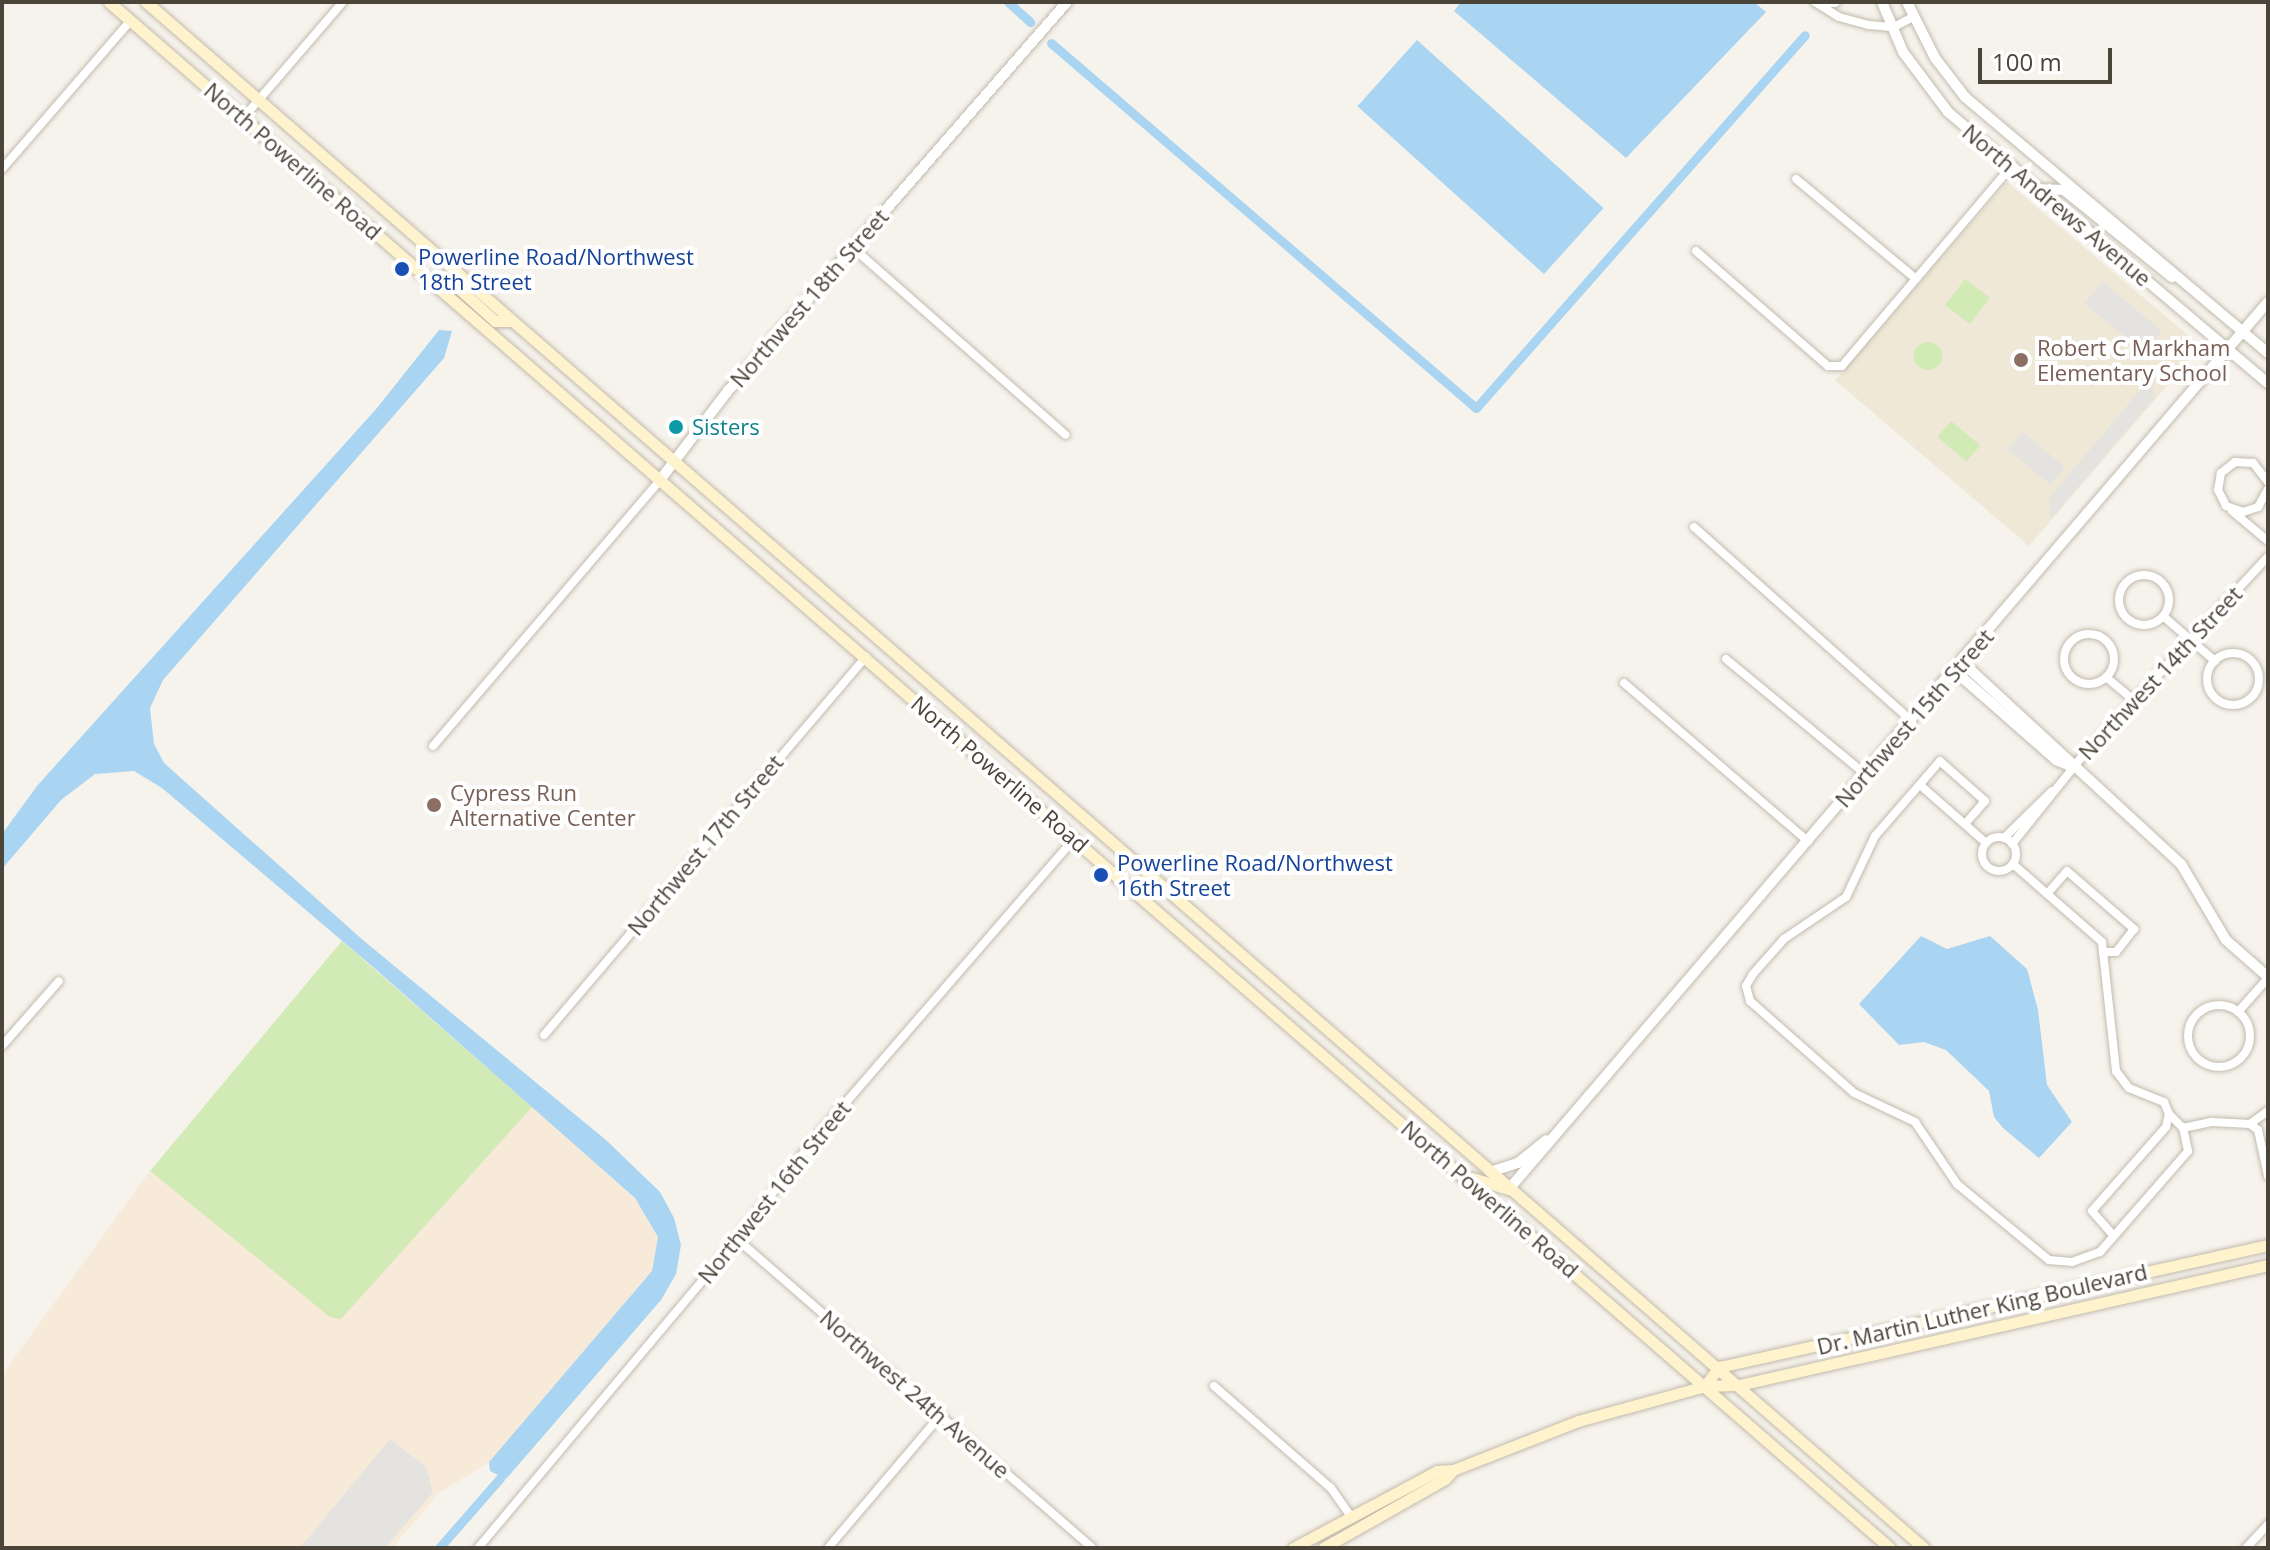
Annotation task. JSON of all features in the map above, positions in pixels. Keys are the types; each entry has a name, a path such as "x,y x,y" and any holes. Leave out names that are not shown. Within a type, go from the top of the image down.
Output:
{"main road":[{"name":"North Powerline Road","path":"109,2 1890,1548"},
{"name":"North Powerline Road","path":"154,5 673,464 1509,1189 1719,1367 1924,1548"},
{"path":"438,286 456,286 495,321 511,321"},
{"path":"846,639 880,643"},
{"path":"866,656 902,661"},
{"path":"1457,1170 1490,1187 1509,1189"},
{"path":"1499,1207 1509,1204 1537,1213"},
{"name":"Dr. Martin Luther King Boulevard","path":"1719,1367 2268,1245"},
{"name":"Dr. Martin Luther King Boulevard","path":"1293,1548 1437,1471 1453,1470 1540,1434 1705,1386 1739,1385 2268,1265"},
{"path":"1705,1386 1719,1367"},
{"name":"Dr. Martin Luther King Boulevard","path":"1323,1548 1445,1479 1453,1470"}],"street":[{"path":"244,117 343,2"},
{"name":"Northwest 18th Street","path":"433,746 660,480 727,392 1067,2"},
{"path":"1815,2 1839,17 1894,27 1913,17"},
{"path":"1829,2 1835,2"},
{"name":"North Andrews Avenue","path":"1882,2 1903,52 1948,112 2009,169 2268,383"},
{"name":"North Andrews Avenue","path":"1907,2 1913,17 1965,97 2268,353"},
{"path":"2,169 130,21"},
{"path":"1696,251 1828,366 1842,366 2009,169"},
{"path":"1796,179 1916,279"},
{"path":"2033,189 2064,190 2156,268 2188,285"},
{"path":"853,248 1066,435"},
{"name":"Northwest 15th Street","path":"1509,1189 1959,667 2093,502 2268,302"},
{"path":"2268,482 2253,463 2227,466 2218,481 2226,506 2268,541"},
{"path":"2226,506 2252,510 2268,489"},
{"path":"1694,527 1912,721"},
{"name":"Northwest 14th Street","path":"2008,841 2188,638 2268,557"},
{"path":"2135,576 2160,580 2169,596 2163,616 2143,625 2127,619 2120,606 2121,589 2135,576"},
{"path":"2163,616 2215,661"},
{"path":"2089,634 2105,640 2114,656 2106,677 2087,684 2072,678 2064,655 2073,640 2089,634"},
{"path":"2235,653 2251,660 2259,684 2250,700 2233,706 2216,699 2207,683 2215,661 2235,653"},
{"name":"Northwest 17th Street","path":"544,1035 866,656"},
{"path":"1726,659 1866,775"},
{"path":"1959,667 2056,760 2073,767 2181,864 2226,940 2268,977 2238,1012"},
{"path":"2106,677 2133,700"},
{"path":"1624,683 1808,841"},
{"path":"1920,785 1986,843 2008,841 2013,864 2102,942 2116,1071 2129,1088 2164,1102 2169,1114 2183,1128 2188,1151 2100,1252 2072,1262 2049,1260 2030,1248 1950,1176 1920,1127 1854,1093 1747,994 1753,974 1784,939 1846,897 1875,836 1940,761 1985,801 1965,824"},
{"name":"Northwest 16th Street","path":"478,1548 737,1239 815,1138 1074,839"},
{"path":"1986,843 1982,858 1988,868 2000,872 2013,864"},
{"path":"2047,894 2067,871 2134,929 2116,952 2103,952"},
{"path":"2,1046 59,981"},
{"path":"2220,1005 2238,1012 2250,1030 2240,1060 2220,1068 2200,1062 2189,1045 2194,1017 2220,1005"},
{"path":"2183,1128 2212,1122 2250,1124 2268,1111"},
{"path":"2114,1236 2092,1211 2166,1127 2169,1114"},
{"path":"2250,1124 2264,1138 2268,1176"},
{"name":"Northwest 15th Street","path":"1490,1172 1518,1163 1557,1133"},
{"name":"Northwest 24th Avenue","path":"737,1239 1093,1548"},
{"path":"1214,1386 1331,1488 1350,1515"},
{"path":"828,1548 940,1416"},
{"path":"2246,1548 2268,1524"}],"shaded area":[{"name":"Robert C Markham Elementary School","path":"2007,182 2196,342 2197,351 2029,546 1835,380"},
{"path":"2102,282 2162,330 2144,352 2084,304"},
{"path":"2152,376 2154,398 2051,519 2049,498"},
{"path":"2023,432 2065,467 2050,485 2008,450"},
{"path":"532,1107 635,1198 658,1237 652,1271 489,1462 439,1493 392,1548 2,1548 2,1375 150,1171 340,1319"},
{"path":"390,1439 426,1467 433,1492 385,1548 300,1548"}],"green space":[{"path":"1965,279 1990,298 1970,324 1945,305"},
{"path":"1928,342 1938,346 1942,356 1938,366 1928,370 1918,366 1914,356 1918,346"},
{"path":"1951,421 1980,445 1967,462 1938,437"},
{"path":"342,941 532,1107 341,1319 330,1317 150,1171"}],"water":[{"path":"1461,2 1754,2 1766,12 1626,158 1454,11"},
{"path":"1417,40 1604,208 1544,274 1357,106"},
{"path":"439,330 452,331 444,358 163,680 150,708 154,744 164,763 364,941 606,1140 660,1192 674,1218 681,1245 676,1274 661,1300 506,1479 490,1471 489,1462 652,1271 658,1237 635,1198 373,967 162,788 134,771 95,774 61,800 2,869 2,834 37,786 377,408"},
{"path":"1921,936 1947,949 1990,936 2027,969 2038,1010 2047,1085 2072,1122 2039,1158 2003,1128 1994,1117 1989,1091 1946,1050 1924,1042 1899,1045 1859,1004"}],"waterway":[{"path":"1008,2 1030,22"},
{"path":"1051,43 1476,408 1805,35"},
{"path":"439,1548 500,1478"}],"place":[{"name":"Powerline Road/Northwest 18th Street","path":"402,269"},
{"name":"Robert C Markham Elementary School","path":"2021,360"},
{"name":"Sisters","path":"676,427"},
{"name":"Cypress Run Alternative Center","path":"434,805"},
{"name":"Powerline Road/Northwest 16th Street","path":"1101,875"}]}
